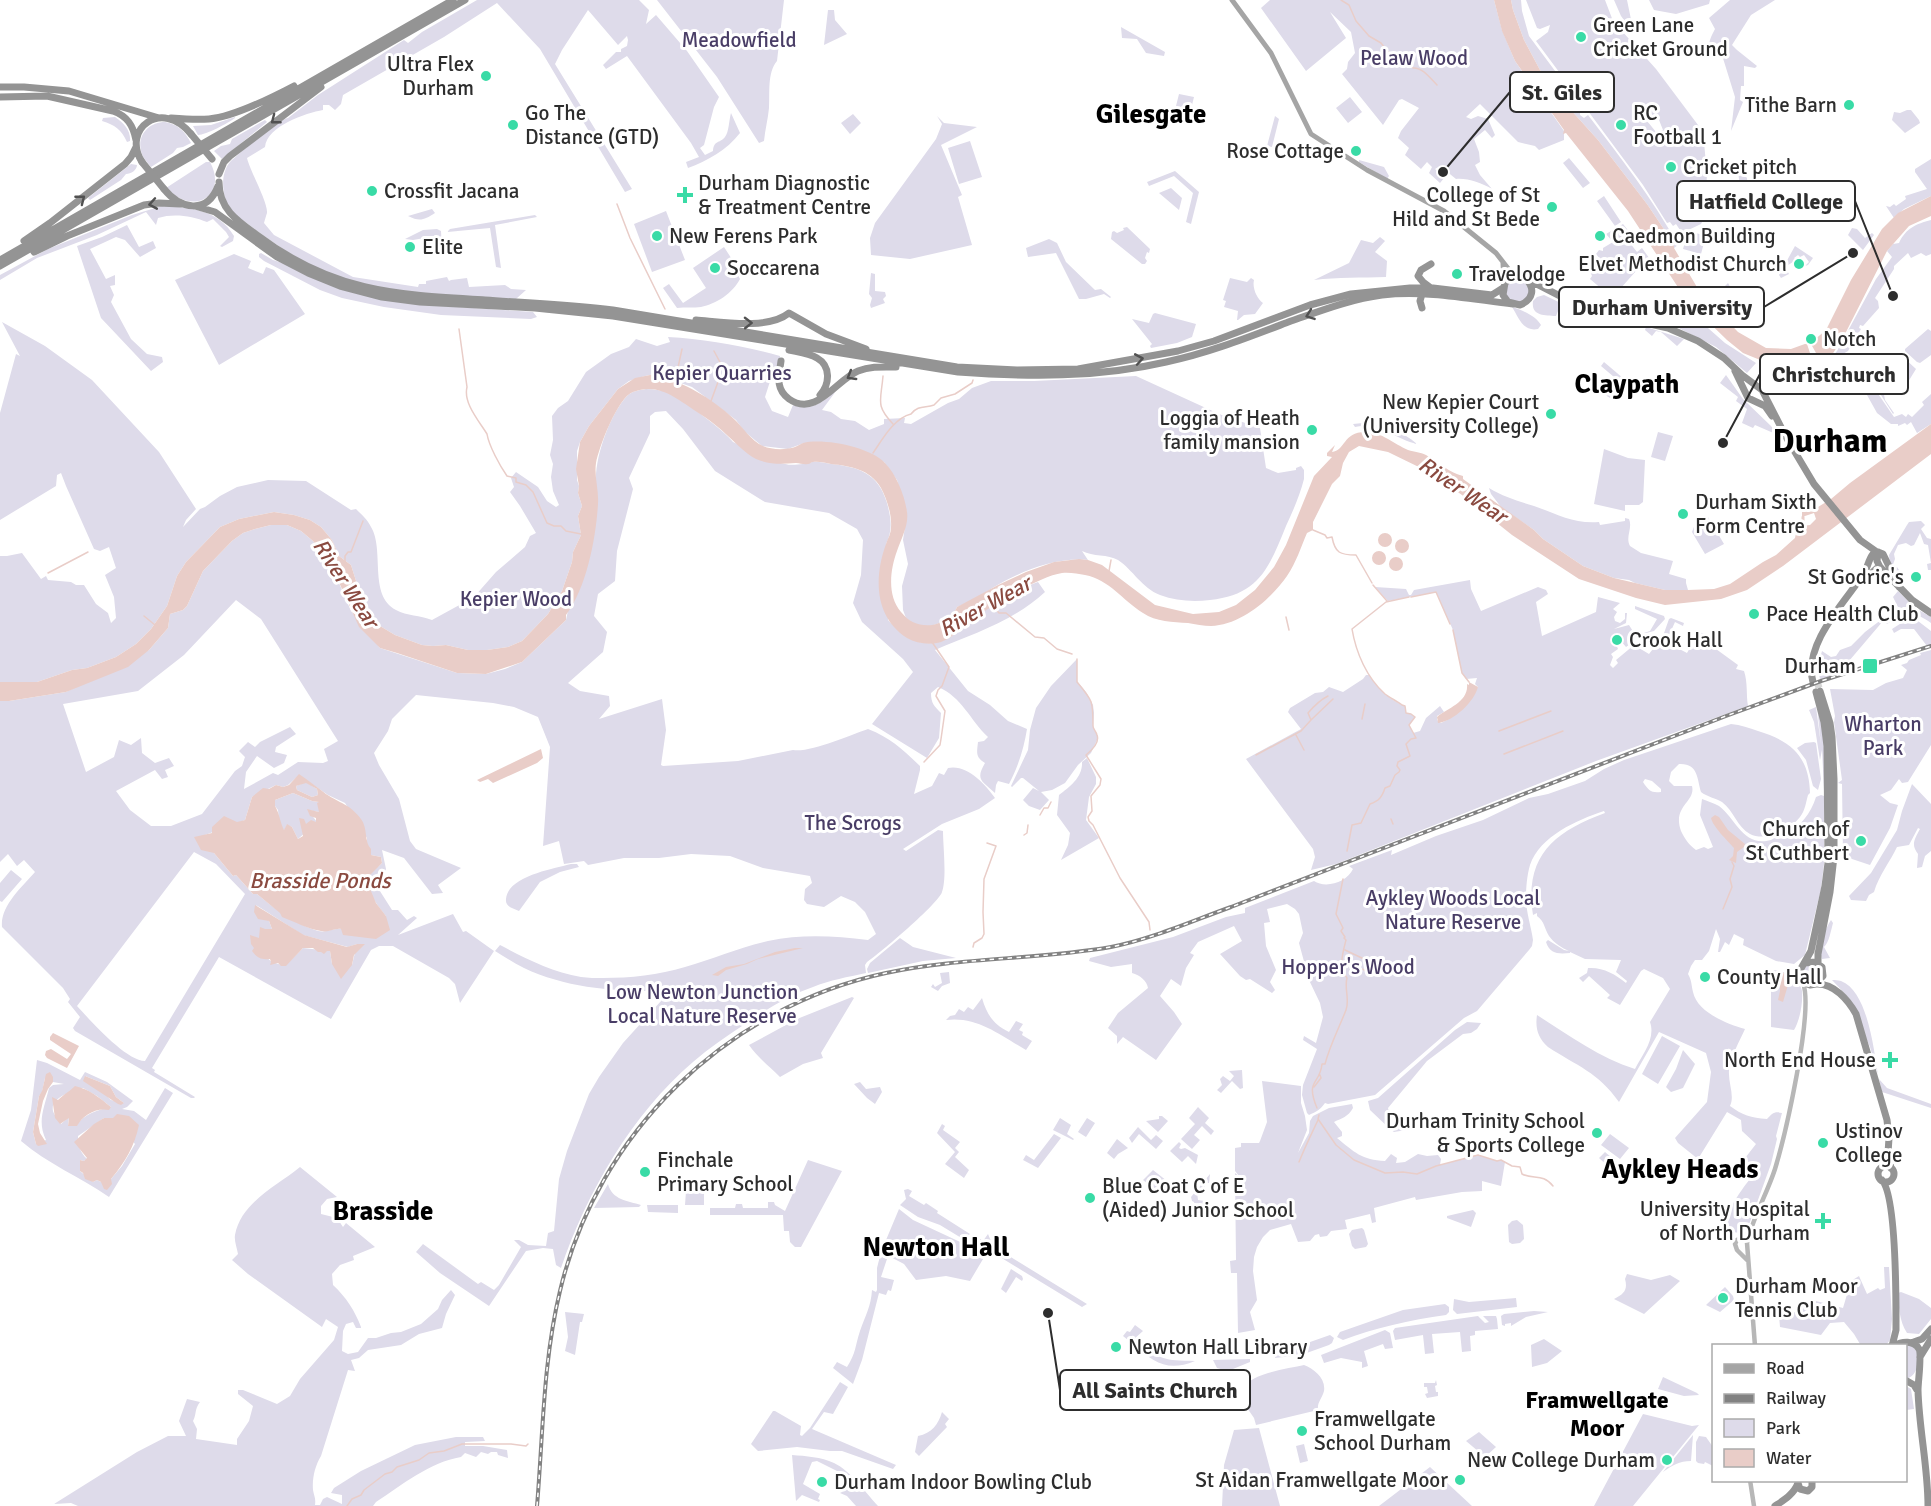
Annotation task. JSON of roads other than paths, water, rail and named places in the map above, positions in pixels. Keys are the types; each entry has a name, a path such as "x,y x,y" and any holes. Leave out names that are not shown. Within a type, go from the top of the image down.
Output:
{"highway":[{"path":"0,268 453,0"},
{"path":"0,259 465,0"},
{"path":"0,87 69,91 159,118 201,119 216,118 348,64"},
{"path":"348,64 233,153 224,162 219,174 219,182 222,202 233,218 266,243 294,260 350,284 403,295 567,305 648,316 957,367 1017,370 1078,369 1145,358 1223,337 1310,305 1340,297 1394,289 1433,288 1487,296 1496,294 1510,277 1521,277 1594,313 1677,330 1707,346 1750,378 1773,403 1785,435"},
{"path":"0,97 47,96 117,112 130,122 142,162 164,189 180,204"},
{"path":"0,259 125,164 131,157 145,125 159,118"},
{"path":"171,118 181,123 191,134 212,159 219,174"},
{"path":"195,206 211,198 219,182"},
{"path":"0,268 58,240 138,208 159,203 180,204 195,206 221,215 263,247 300,269 340,286 373,295 420,302 536,308 613,316 928,369"},
{"path":"1431,264 1421,270 1418,276 1433,288"},
{"path":"1521,277 1532,286 1531,296"},
{"path":"1504,287 1504,297 1513,304"},
{"path":"766,342 817,358 826,367 827,384 824,390 809,400 797,399 787,392 784,387 781,364 778,380 781,390 788,399 809,404 819,400 848,376 866,368 928,369 1016,376 1076,375 1120,371 1192,356 1331,307 1381,296 1422,294 1522,305 1539,292 1552,293"},
{"path":"1422,294 1420,301 1422,308"},
{"path":"648,316 747,323 779,320 789,313 811,327 841,340 893,357"},
{"path":"1728,361 1748,398 1765,406 1769,411 1803,468 1860,540 1873,567 1879,567"},
{"path":"1754,402 1766,397"},
{"path":"1860,540 1882,554 1899,586"},
{"path":"1877,552 1869,560 1864,573 1841,604 1815,648 1810,663 1815,682 1815,664 1821,645 1852,593 1885,560"},
{"path":"1877,552 1879,567 1912,600 1931,613"},
{"path":"1834,988 1826,984 1809,985 1802,981 1799,972 1810,954 1828,863 1826,734 1818,692 1832,737 1834,779 1832,882 1818,963 1834,988 1852,1008 1862,1029 1887,1120 1888,1153 1894,1174 1890,1198 1895,1265 1896,1330 1893,1344"},
{"path":"1805,963 1812,961 1818,963"},
{"path":"1815,984 1822,978 1823,970"},
{"path":"1888,1153 1878,1174 1887,1187 1890,1198"},
{"path":"1881,1167 1891,1168"},
{"path":"1882,1180 1892,1180"},
{"path":"1900,1344 1922,1339 1931,1329"},
{"path":"1896,1330 1907,1342 1918,1348 1920,1358 1918,1392 1928,1506"},
{"path":"1920,1358 1931,1339"},
{"path":"1907,1381 1918,1372"},
{"path":"1907,1381 1914,1384 1918,1392"},
{"path":"1798,1482 1802,1490 1808,1491"},
{"path":"1775,1506 1787,1498 1798,1482"},
{"path":"1787,1498 1808,1491 1812,1487 1812,1482"}],"main road":[{"path":"1232,0 1271,53 1311,134 1367,170 1444,211 1496,253 1510,271 1521,277"},
{"path":"1503,262 1504,287"},
{"path":"1739,1252 1745,1251 1749,1232 1764,1200 1779,1153 1797,1069 1806,994 1802,981"},
{"path":"1806,994 1815,984"},
{"path":"1748,1262 1735,1248 1735,1244 1749,1232"},
{"path":"1741,1239 1747,1245 1755,1344"},
{"path":"1750,1482 1754,1506"}],"water":[{"path":"1494,0 1511,0 1524,40 1540,70 1647,204 1674,244 1674,248 1701,294 1738,332 1766,348 1791,349 1813,341 1826,330 1851,280 1882,229 1898,213 1931,196 1931,216 1909,226 1887,251 1844,336 1830,358 1815,363 1770,364 1743,353 1687,301 1628,211 1566,133 1563,134 1564,130 1515,61 1502,31"},
{"name":"River Wear","path":"655,374 706,397 763,446 783,449 803,443 834,443 869,452 885,463 899,486 907,517 893,566 891,583 893,598 904,616 923,625 943,621 957,607 1026,572 1054,562 1079,559 1102,565 1155,605 1193,614 1219,612 1236,605 1255,590 1274,567 1286,545 1314,476 1332,457 1327,456 1327,453 1335,445 1332,452 1336,451 1348,438 1358,433 1365,432 1382,436 1408,450 1426,455 1463,476 1463,479 1543,539 1583,566 1614,578 1665,590 1714,589 1730,584 1776,555 1795,538 1801,526 1810,525 1816,519 1814,513 1802,517 1802,512 1818,507 1831,499 1931,424 1931,454 1783,566 1747,590 1721,599 1665,605 1579,579 1512,535 1462,495 1427,471 1388,452 1359,446 1349,452 1340,476 1332,484 1313,522 1313,530 1307,533 1287,576 1264,602 1244,616 1222,625 1211,626 1159,620 1143,613 1102,581 1085,575 1065,573 1053,575 1029,585 982,612 946,640 928,644 907,638 888,619 883,608 879,583 880,570 891,532 891,517 883,492 871,477 852,467 822,462 776,464 756,459 714,424 675,397 651,389 642,389 627,396 615,412 598,456 596,468 598,504 595,531 580,590 566,615 566,620 522,662 486,674 457,673 380,648 359,627 333,569 313,541 301,531 287,525 271,525 243,533 232,541 203,571 187,606 183,610 170,614 168,628 149,650 128,667 66,692 0,701 0,682 37,682 116,657 136,644 151,629 167,606 177,576 186,562 220,527 239,519 274,512 310,520 321,527 332,540 339,556 351,565 364,606 380,626 395,635 422,645 446,645 468,650 508,647 522,641 548,614 562,591 573,552 581,535 578,516 582,506 578,493 576,469 580,442 589,426 618,389 635,378"},
{"path":"1385,533 1390,535 1392,540 1390,545 1385,547 1380,545 1378,540 1380,535"},
{"path":"1402,539 1407,541 1409,546 1407,551 1402,553 1397,551 1395,546 1397,541"},
{"path":"1379,551 1384,553 1386,558 1384,563 1379,565 1374,563 1372,558 1374,553"},
{"path":"1396,557 1401,559 1403,564 1401,569 1396,571 1391,569 1389,564 1391,559"},
{"path":"1469,682 1478,687 1472,699 1457,715 1438,723 1437,717 1457,704 1465,695"},
{"path":"541,749 543,758 537,763 493,783 488,779 480,782 477,780"},
{"name":"Brasside Ponds","path":"299,774 353,810 365,826 371,855 381,857 382,863 369,876 368,884 376,903 386,916 390,930 376,939 343,935 341,929 316,930 282,917 257,894 253,894 236,875 233,876 214,853 201,850 194,837 212,833 212,827 224,816 237,822 245,820 252,797 263,788 289,785","holes":["306,783 317,789 318,795 312,797 297,790 296,786","293,793 319,802 317,803 319,812 307,809 310,816 316,818 316,822 311,820 306,824 304,819 299,818 303,836 298,839 292,827 287,824 284,830 275,806 275,800"]},
{"path":"1715,815 1745,844 1737,852 1736,863 1729,860 1733,856 1734,848 1714,825 1711,818"},
{"name":"Brasside Ponds","path":"255,905 304,935 347,947 365,944 354,955 352,965 341,979 332,964 330,951 324,954 313,948 303,948 286,966 278,963 270,965 270,959 260,958 252,951 254,948 250,935 259,938 260,927 272,929 269,921 258,919 254,912"},
{"path":"803,948 758,959 747,964 726,970 718,976 712,975 726,967 744,964 775,952"},
{"path":"1780,972 1785,973 1784,978 1788,985 1783,1002 1778,1000"},
{"path":"53,1033 79,1046 67,1068 45,1055 46,1051 51,1049 67,1059 71,1054 50,1040"},
{"path":"50,1072 53,1082 43,1101 38,1124 40,1133 47,1144 38,1146 33,1132 39,1096 46,1074"},
{"path":"85,1076 110,1086 116,1097 124,1103 118,1104 83,1081"},
{"path":"75,1086 90,1092 111,1107 109,1110 90,1113 77,1126 68,1126 69,1118 60,1124 55,1118 52,1097 58,1100"},
{"path":"117,1114 129,1116 139,1125 129,1154 111,1179 112,1184 107,1190 97,1180 93,1182 85,1179 80,1171 80,1160 84,1161 87,1158 74,1142 94,1124 104,1118 113,1118"}],"waterway":[{"path":"1341,0 1349,5 1356,21 1369,36 1381,43 1388,52 1413,68 1423,71 1437,85"},
{"path":"617,204 630,238 665,309"},
{"path":"459,329 467,399 472,412 487,434 501,467 507,476 516,478 516,482 526,485 533,492 547,523 581,534"},
{"path":"673,379 677,372 682,349"},
{"path":"714,351 722,366 718,367 719,376"},
{"path":"883,376 881,407 893,424"},
{"path":"873,453 899,420 916,409 934,405 941,398 955,394 973,380"},
{"path":"711,401 718,382"},
{"path":"1803,517 1803,526"},
{"name":"River Wear","path":"345,561 345,556 351,552 363,521"},
{"path":"1313,530 1327,538 1332,537 1339,552 1356,555 1372,583"},
{"path":"48,573 88,552"},
{"path":"1109,571 1111,560"},
{"path":"1373,585 1387,601"},
{"path":"1411,597 1436,592 1450,624"},
{"path":"1347,851 1352,825 1361,823 1370,804 1378,800 1385,788 1390,786 1400,770 1397,766 1398,762 1410,756 1406,744 1416,738 1409,725 1415,717 1406,713 1405,706 1385,694 1373,680 1359,656 1352,629 1386,602 1409,597"},
{"name":"River Wear","path":"994,607 999,613 1006,613 1035,637 1044,638 1057,649 1072,654"},
{"path":"144,616 155,625"},
{"path":"1286,617 1289,630"},
{"path":"1453,630 1462,673 1469,682"},
{"path":"924,762 940,745 945,711 936,696 949,667 932,642"},
{"path":"1077,659 1077,682 1091,702 1093,727 1098,738 1086,755 1101,779 1100,785 1091,796 1092,811 1088,817 1089,821 1120,878 1149,922 1150,930"},
{"path":"1256,755 1301,731 1311,720 1308,713 1328,696"},
{"path":"1311,720 1333,699"},
{"path":"1362,719 1365,704"},
{"path":"1499,731 1551,711"},
{"path":"1504,754 1563,731"},
{"path":"1296,735 1304,750"},
{"path":"1040,815 1051,802"},
{"path":"1391,819 1393,824"},
{"path":"1024,835 1027,833 1028,825"},
{"path":"973,947 974,943 984,934 984,879 996,846 987,843"},
{"path":"1723,909 1732,887 1730,879 1734,866 1732,862"},
{"path":"1317,1108 1312,1092 1313,1087 1322,1064 1325,1064 1347,1006 1347,978 1342,964 1346,940 1336,914 1343,879"},
{"path":"1345,950 1385,969"},
{"path":"1341,962 1347,961 1380,976"},
{"path":"1314,1087 1321,1078 1320,1075"},
{"path":"1319,1115 1318,1119 1336,1145 1354,1160 1385,1173 1417,1174 1436,1166 1478,1155 1520,1167 1522,1174 1545,1179 1553,1186"},
{"path":"1299,1162 1318,1120"},
{"path":"347,1506 352,1499 361,1495 385,1474 397,1467 419,1460 429,1453 444,1451 462,1444 526,1446 528,1444"}],"tunnel":[{"path":"1817,681 1820,691"}],"railway":[{"path":"537,1506 544,1398 554,1317 578,1233 604,1179 637,1130 677,1086 723,1047 773,1015 828,990 886,973 942,964 1083,951 1142,939 1231,907 1726,716 1821,681 1931,646"}],"place":[{"name":"Green Lane Cricket Ground","path":"1581,37"},
{"name":"Ultra Flex Durham","path":"486,76"},
{"name":"Tithe Barn","path":"1849,105"},
{"name":"Go The Distance (GTD)","path":"513,125"},
{"name":"RC Football 1","path":"1621,125"},
{"name":"Rose Cottage","path":"1356,151"},
{"name":"Cricket pitch","path":"1671,167"},
{"name":"St. Giles","path":"1443,172"},
{"name":"Crossfit Jacana","path":"372,191"},
{"name":"Durham Diagnostic & Treatment Centre","path":"685,195"},
{"name":"College of St Hild and St Bede","path":"1552,207"},
{"name":"New Ferens Park","path":"657,236"},
{"name":"Caedmon Building","path":"1600,236"},
{"name":"Elite","path":"410,247"},
{"name":"Durham University","path":"1853,253"},
{"name":"Elvet Methodist Church","path":"1799,264"},
{"name":"Soccarena","path":"715,268"},
{"name":"Travelodge","path":"1457,274"},
{"name":"Hatfield College","path":"1893,296"},
{"name":"Notch","path":"1811,339"},
{"name":"New Kepier Court (University College)","path":"1551,414"},
{"name":"Loggia of Heath family mansion","path":"1312,430"},
{"name":"Christchurch","path":"1723,443"},
{"name":"Durham Sixth Form Centre","path":"1683,514"},
{"name":"St Godric's","path":"1916,577"},
{"name":"Pace Health Club","path":"1754,614"},
{"name":"Crook Hall","path":"1617,640"},
{"name":"Durham","path":"1870,666"},
{"name":"Church of St Cuthbert","path":"1861,841"},
{"name":"County Hall","path":"1705,977"},
{"name":"North End House","path":"1890,1060"},
{"name":"Durham Trinity School & Sports College","path":"1597,1133"},
{"name":"Ustinov College","path":"1823,1143"},
{"name":"Finchale Primary School","path":"645,1172"},
{"name":"Blue Coat C of E (Aided) Junior School","path":"1090,1198"},
{"name":"University Hospital of North Durham","path":"1823,1221"},
{"name":"Durham Moor Tennis Club","path":"1723,1298"},
{"name":"All Saints Church","path":"1048,1313"},
{"name":"Newton Hall Library","path":"1116,1347"},
{"name":"Framwellgate School Durham","path":"1302,1431"},
{"name":"New College Durham","path":"1667,1460"},
{"name":"St Aidan Framwellgate Moor","path":"1460,1480"},
{"name":"Durham Indoor Bowling Club","path":"822,1482"}],"district":[{"name":"Gilesgate","path":"1151,114"},
{"name":"Claypath","path":"1627,384"},
{"name":"Durham","path":"1830,441"},
{"name":"Aykley Heads","path":"1680,1169"},
{"name":"Brasside","path":"383,1211"},
{"name":"Newton Hall","path":"936,1247"},
{"name":"Framwellgate Moor","path":"1597,1414"}],"park label":[{"name":"Meadowfield","path":"739,40"},
{"name":"Pelaw Wood","path":"1414,58"},
{"name":"Kepier Quarries","path":"722,373"},
{"name":"Kepier Wood","path":"516,599"},
{"name":"Wharton Park","path":"1883,736"},
{"name":"The Scrogs","path":"853,823"},
{"name":"Aykley Woods Local Nature Reserve","path":"1453,910"},
{"name":"Hopper's Wood","path":"1348,967"},
{"name":"Low Newton Junction Local Nature Reserve","path":"702,1004"}]}
